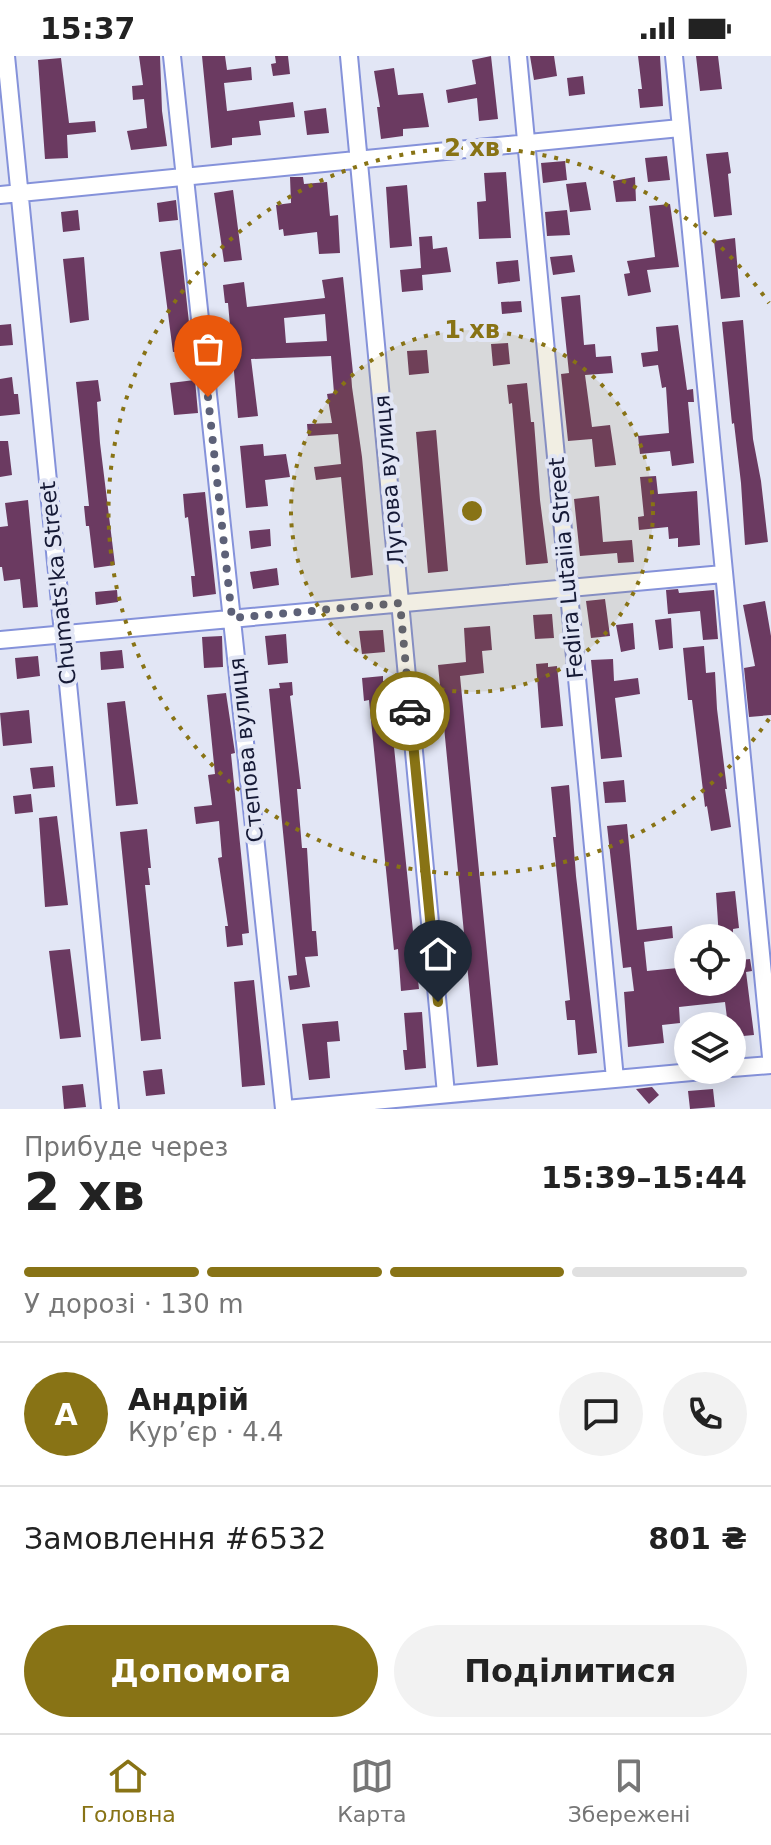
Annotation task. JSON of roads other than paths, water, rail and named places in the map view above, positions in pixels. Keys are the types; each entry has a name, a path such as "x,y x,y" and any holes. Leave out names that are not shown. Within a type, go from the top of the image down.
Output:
{"street":[{"name":"Chumats'ka Street","path":"6,56 110,1109"},
{"name":"Степова вулиця","path":"172,56 285,1109"},
{"name":"Лугова вулиця","path":"349,56 446,1094"},
{"name":"Fedira Lutaiia Street","path":"518,56 615,1079"},
{"path":"674,56 771,1057"},
{"path":"0,195 680,128"},
{"path":"0,640 723,574"},
{"path":"746,1067 771,1065"},
{"path":"285,1109 674,1074"}]}
